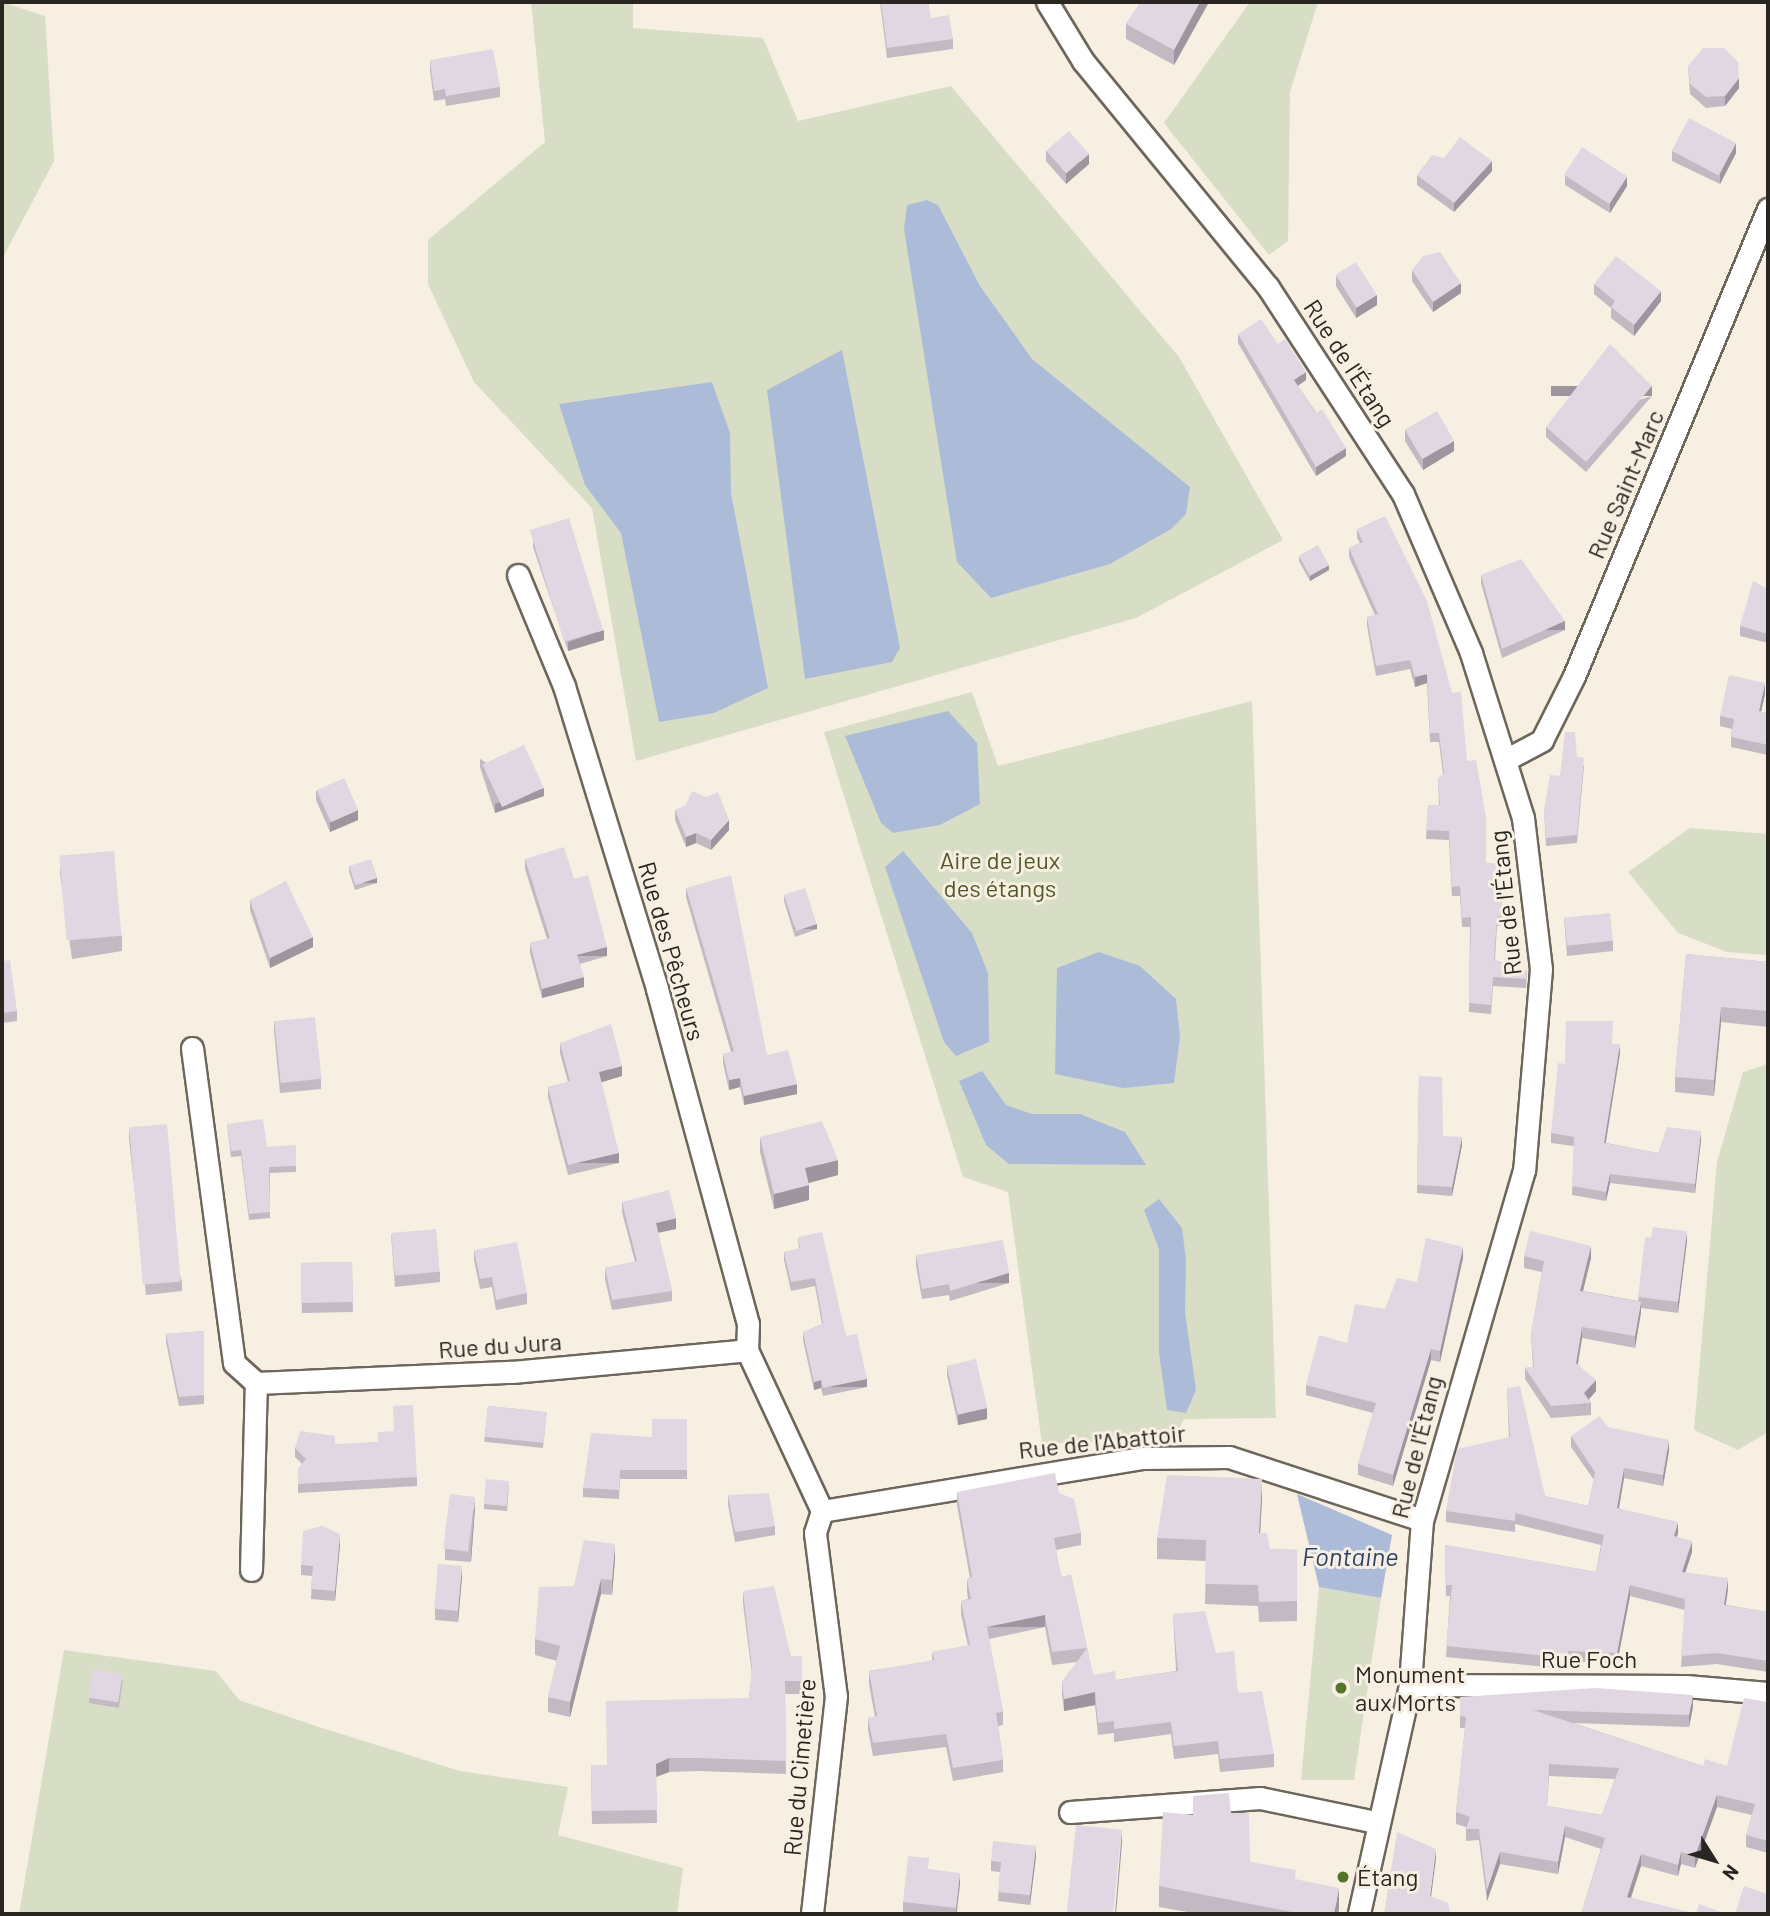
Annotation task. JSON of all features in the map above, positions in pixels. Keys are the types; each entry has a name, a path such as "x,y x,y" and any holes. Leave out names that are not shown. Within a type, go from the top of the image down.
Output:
{"street":[{"name":"Rue de l'Étang","path":"1047,2 1083,61 1268,287 1386,467 1442,581 1507,760 1523,818 1541,969 1535,1081 1514,1216 1445,1426 1422,1520 1410,1685 1376,1822 1359,1914"},
{"name":"Rue Saint-Marc","path":"1507,760 1542,740 1574,676 1768,209"},
{"name":"Rue des Pêcheurs","path":"518,575 564,685 657,989 745,1311 747,1350"},
{"path":"192,1048 234,1363 256,1383 251,1570"},
{"name":"Rue du Jura","path":"256,1383 512,1372 747,1350"},
{"path":"747,1350 821,1511"},
{"name":"Rue de l'Abattoir","path":"821,1511 1131,1460 1229,1457 1422,1520"},
{"name":"Rue du Cimetière","path":"812,1914 836,1696 815,1533 821,1511"},
{"name":"Rue Foch","path":"1410,1685 1686,1686 1768,1693"},
{"path":"1070,1812 1260,1798 1376,1822"}],"green space":[{"path":"2,2 45,16 54,161 2,259"},
{"path":"531,2 633,2 633,28 763,38 798,121 951,86 1179,357 1283,540 1136,618 636,761 592,508 474,382 428,284 428,240 545,142"},
{"path":"1250,2 1318,2 1290,92 1288,241 1269,255 1164,123"},
{"name":"Aire de jeux des étangs","path":"972,692 998,766 1252,701 1276,1418 1184,1419 1174,1438 1042,1444 1008,1192 963,1177 824,732"},
{"path":"1690,828 1768,834 1768,955 1727,952 1678,933 1628,872"},
{"path":"1768,1064 1768,1432 1738,1450 1694,1430 1717,1162 1743,1072"},
{"path":"1319,1587 1381,1598 1354,1780 1301,1780"},
{"path":"64,1650 216,1671 239,1700 322,1728 460,1771 568,1787 558,1835 683,1868 677,1914 19,1914"}],"water":[{"path":"927,200 938,205 980,286 1032,359 1190,487 1186,514 1171,529 1110,564 991,598 957,562 904,229 907,205"},
{"path":"842,350 900,648 892,662 805,679 767,390"},
{"path":"712,382 730,433 731,493 768,688 714,713 659,722 621,533 585,485 559,404"},
{"path":"948,711 977,743 980,804 940,825 893,833 881,823 845,736"},
{"path":"903,851 972,933 988,973 989,1042 956,1056 944,1042 885,867"},
{"path":"1099,952 1140,966 1176,999 1180,1037 1174,1083 1123,1088 1055,1074 1057,968"},
{"path":"982,1071 1006,1105 1032,1114 1080,1114 1125,1132 1146,1165 1009,1164 986,1145 959,1081"},
{"path":"1159,1199 1182,1228 1186,1260 1185,1312 1196,1390 1186,1413 1167,1410 1159,1353 1159,1249 1144,1210"},
{"name":"Fontaine","path":"1297,1494 1392,1535 1381,1598 1319,1587"}],"building":[{"path":"881,2 928,2 930,18 949,15 953,39 887,48"},
{"path":"1141,2 1200,2 1174,50 1126,24"},
{"path":"1703,48 1724,48 1738,62 1739,78 1725,96 1706,97 1690,84 1688,66"},
{"path":"493,49 500,87 446,96 445,89 434,91 430,60"},
{"path":"1689,118 1736,143 1718,176 1672,151"},
{"path":"1069,131 1089,154 1066,173 1046,151"},
{"path":"1460,137 1492,161 1454,203 1417,175 1432,155 1444,158"},
{"path":"1582,147 1627,176 1609,204 1564,175"},
{"path":"1440,252 1461,283 1433,302 1412,270 1423,256"},
{"path":"1616,256 1661,291 1634,325 1611,307 1615,301 1594,284"},
{"path":"1356,262 1377,295 1356,308 1336,275"},
{"path":"1261,319 1278,344 1285,339 1306,372 1294,380 1316,413 1322,409 1346,448 1316,467 1238,334"},
{"path":"1610,344 1652,386 1586,462 1546,427"},
{"path":"1437,411 1454,440 1422,459 1405,430"},
{"path":"1385,516 1427,601 1452,693 1461,692 1467,761 1476,760 1486,817 1486,863 1500,863 1503,916 1497,917 1494,960 1527,971 1526,979 1493,977 1491,1005 1469,1003 1471,917 1462,918 1460,886 1452,887 1449,831 1426,830 1428,805 1440,805 1438,779 1444,773 1439,733 1430,733 1427,674 1415,677 1410,660 1376,666 1367,617 1378,614 1349,548 1363,542 1357,529"},
{"path":"569,518 603,630 564,642 530,530"},
{"path":"1318,545 1329,565 1310,576 1299,556"},
{"path":"1521,559 1565,621 1502,649 1481,575"},
{"path":"1753,581 1768,589 1768,634 1740,626"},
{"path":"1729,675 1765,683 1759,711 1768,713 1768,745 1731,737 1734,719 1720,716"},
{"path":"1565,732 1575,732 1577,757 1584,758 1577,835 1546,838 1544,810 1550,775 1560,776"},
{"path":"524,745 544,788 502,807 482,764"},
{"path":"344,778 358,810 331,822 317,790"},
{"path":"692,791 706,797 718,792 729,820 711,840 696,833 686,837 675,810 686,805"},
{"path":"564,847 574,879 588,875 607,947 577,955 584,977 542,989 530,943 550,938 525,859"},
{"path":"114,851 121,936 67,940 59,856"},
{"path":"371,859 377,878 355,885 349,866"},
{"path":"731,875 767,1055 788,1050 797,1084 744,1096 740,1078 729,1080 723,1054 734,1051 686,888"},
{"path":"286,881 313,937 270,958 250,900"},
{"path":"805,888 817,924 796,931 784,895"},
{"path":"1610,913 1613,941 1567,946 1564,918"},
{"path":"1686,954 1768,962 1768,1011 1721,1007 1714,1080 1675,1077"},
{"path":"10,960 17,1011 2,1013 2,961"},
{"path":"315,1017 321,1079 281,1083 274,1021"},
{"path":"1566,1021 1613,1021 1612,1044 1620,1044 1604,1143 1658,1153 1667,1127 1701,1131 1695,1184 1610,1174 1606,1192 1572,1186 1574,1137 1551,1133 1558,1063 1565,1064"},
{"path":"611,1024 622,1066 599,1072 619,1153 568,1165 548,1087 570,1081 560,1043"},
{"path":"1419,1076 1442,1077 1443,1136 1462,1137 1452,1187 1417,1185"},
{"path":"263,1119 267,1147 296,1145 296,1166 269,1167 270,1212 249,1214 241,1150 231,1151 227,1124"},
{"path":"822,1121 838,1160 805,1168 809,1185 774,1194 760,1137"},
{"path":"167,1124 181,1281 143,1285 129,1127"},
{"path":"669,1190 676,1218 656,1223 672,1291 612,1300 605,1268 637,1261 622,1202"},
{"path":"1653,1227 1687,1231 1678,1302 1638,1297 1645,1237 1651,1238"},
{"path":"436,1229 440,1272 395,1276 391,1233"},
{"path":"1530,1231 1591,1246 1580,1291 1641,1302 1635,1336 1582,1327 1576,1363 1596,1380 1584,1393 1591,1403 1551,1406 1525,1368 1534,1367 1531,1334 1544,1261 1524,1256"},
{"path":"822,1232 846,1336 857,1334 867,1379 823,1388 821,1380 814,1382 803,1332 823,1323 815,1278 791,1282 784,1252 800,1248 798,1237"},
{"path":"1426,1238 1463,1247 1440,1351 1431,1349 1393,1475 1358,1464 1376,1403 1306,1385 1319,1335 1347,1343 1355,1304 1385,1309 1397,1278 1417,1282"},
{"path":"1003,1240 1009,1273 950,1291 949,1284 922,1289 916,1255"},
{"path":"517,1242 527,1293 496,1300 492,1277 480,1279 474,1250"},
{"path":"352,1262 353,1302 302,1303 301,1263"},
{"path":"204,1331 204,1395 179,1397 166,1334"},
{"path":"976,1359 987,1408 958,1414 947,1366"},
{"path":"1520,1386 1545,1496 1588,1506 1595,1472 1571,1436 1600,1416 1608,1427 1669,1440 1663,1475 1624,1468 1617,1508 1678,1522 1674,1536 1692,1541 1682,1572 1728,1578 1724,1605 1768,1612 1768,1661 1717,1653 1681,1656 1685,1599 1630,1585 1617,1653 1568,1651 1567,1658 1446,1646 1452,1585 1446,1585 1445,1545 1596,1572 1604,1535 1515,1513 1515,1521 1446,1511 1457,1449 1510,1437 1507,1388"},
{"path":"413,1405 417,1477 298,1484 298,1469 306,1459 295,1448 300,1431 335,1436 335,1444 378,1442 378,1432 394,1431 393,1406"},
{"path":"488,1406 547,1412 543,1443 485,1437"},
{"path":"652,1419 687,1419 687,1470 620,1470 619,1490 583,1488 591,1433 652,1437"},
{"path":"1055,1473 1059,1493 1074,1499 1081,1533 1054,1538 1061,1577 1071,1575 1093,1675 1115,1671 1116,1680 1178,1671 1173,1614 1205,1611 1216,1653 1234,1651 1238,1693 1262,1691 1274,1754 1220,1759 1218,1741 1174,1746 1171,1722 1114,1729 1114,1721 1098,1723 1095,1692 1064,1699 1062,1682 1087,1648 1052,1652 1045,1615 987,1627 1003,1712 996,1713 1003,1760 953,1768 946,1734 873,1743 868,1718 877,1716 869,1671 934,1660 932,1652 970,1645 961,1601 971,1599 967,1579 972,1577 957,1492"},
{"path":"1167,1475 1262,1479 1259,1533 1267,1533 1270,1549 1297,1550 1297,1601 1259,1602 1258,1585 1205,1584 1206,1540 1157,1538"},
{"path":"486,1479 509,1481 507,1506 484,1504"},
{"path":"769,1493 775,1526 735,1532 728,1495"},
{"path":"450,1494 475,1497 468,1552 443,1549"},
{"path":"322,1526 340,1534 335,1591 311,1589 313,1566 301,1565 303,1531"},
{"path":"584,1540 615,1544 612,1580 601,1579 570,1702 548,1697 560,1646 535,1639 539,1587 574,1586"},
{"path":"438,1564 462,1566 458,1611 434,1609"},
{"path":"774,1586 791,1656 802,1656 802,1681 785,1681 786,1761 669,1758 656,1764 657,1810 592,1811 591,1765 607,1765 606,1701 749,1698 752,1668 743,1591"},
{"path":"93,1669 123,1674 118,1702 88,1698"},
{"path":"1595,1688 1693,1695 1689,1715 1533,1710 1703,1766 1705,1759 1727,1766 1744,1698 1768,1702 1768,1841 1746,1835 1755,1804 1717,1795 1695,1856 1681,1852 1678,1865 1641,1854 1627,1897 1696,1914 1581,1914 1605,1838 1565,1826 1558,1862 1500,1852 1487,1890 1479,1829 1466,1829 1470,1817 1456,1812 1466,1717 1460,1716 1460,1697","holes":["1549,1764 1619,1768 1602,1815 1547,1806"]},
{"path":"1229,1793 1231,1813 1249,1813 1250,1862 1296,1870 1295,1879 1339,1888 1334,1914 1292,1914 1159,1886 1163,1812 1193,1815 1193,1796"},
{"path":"1076,1825 1122,1830 1113,1914 1067,1914"},
{"path":"1397,1832 1436,1849 1430,1896 1448,1903 1450,1914 1384,1914"},
{"path":"993,1841 1036,1846 1030,1895 998,1892 1001,1862 991,1861"},
{"path":"908,1856 929,1858 928,1869 960,1873 956,1908 903,1902"},
{"path":"1744,1886 1768,1894 1768,1914 1735,1914"},
{"path":"1699,1904 1727,1914 1696,1914"}],"place":[{"name":"Monument aux Morts","path":"1341,1688"},
{"name":"Étang","path":"1343,1877"}]}
